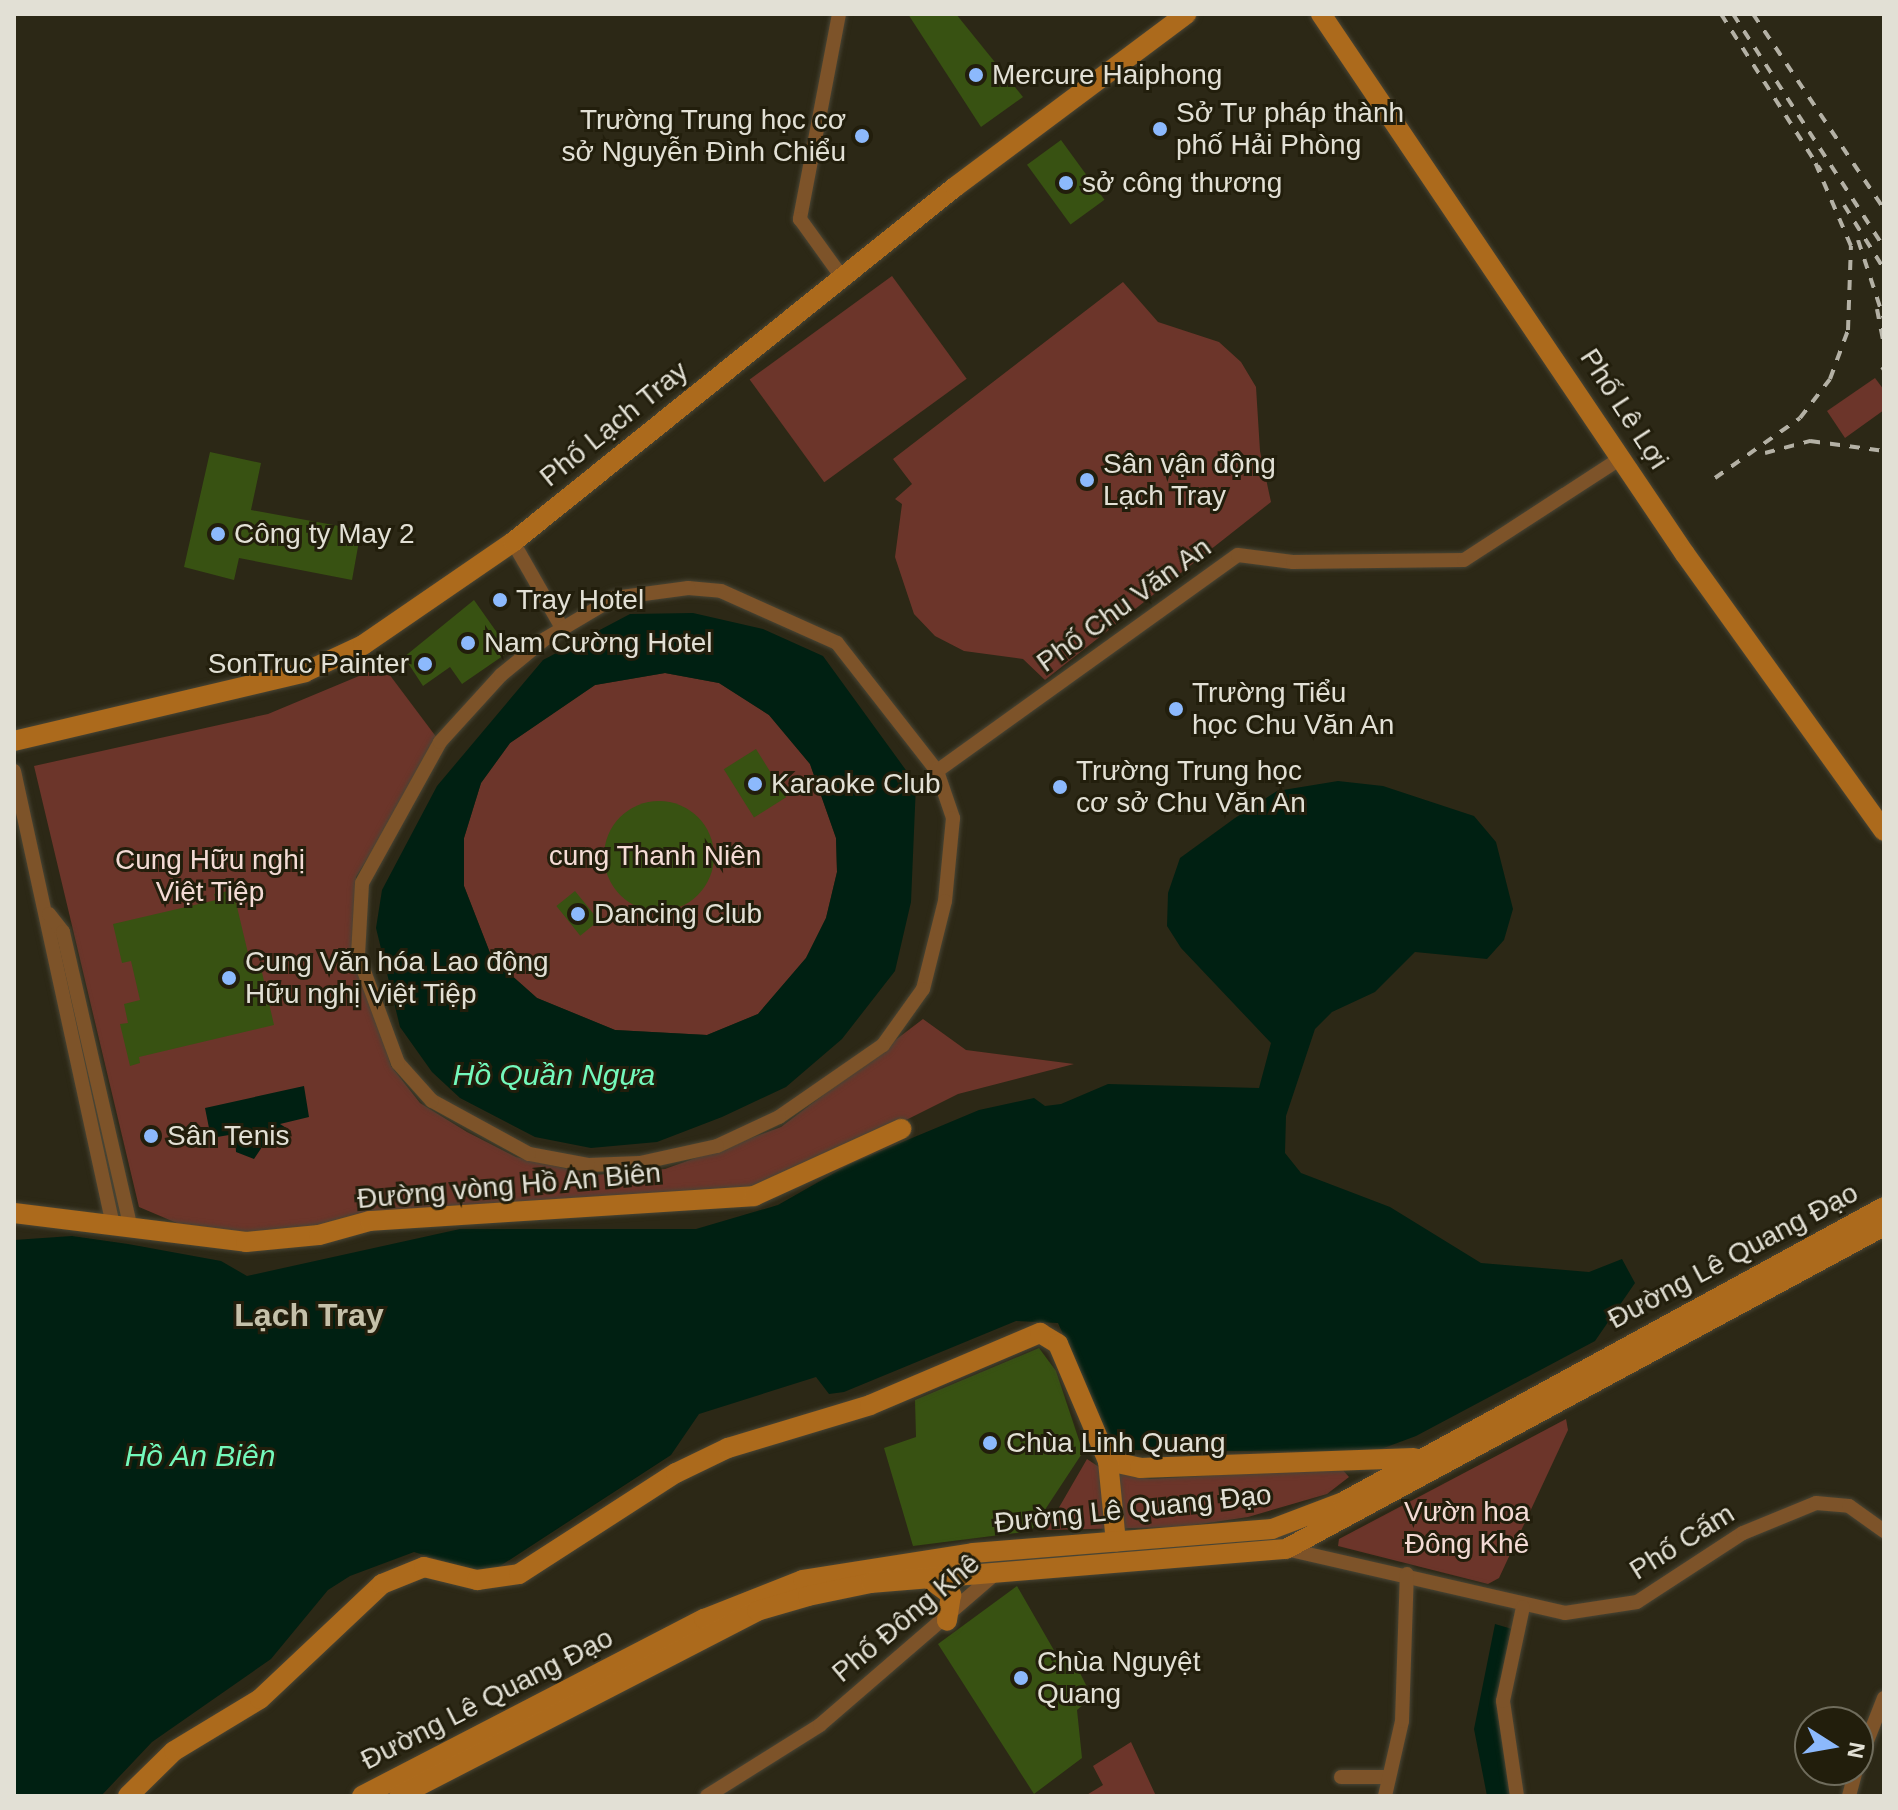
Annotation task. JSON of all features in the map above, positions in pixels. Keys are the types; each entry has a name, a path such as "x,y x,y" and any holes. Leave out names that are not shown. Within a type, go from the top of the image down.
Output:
{"street":[{"path":"839,14 800,219 844,280"},
{"name":"Phố Lạch Tray","path":"14,741 305,672 363,645 513,542 767,335 844,280 1183,14"},
{"name":"Phố Lê Lợi","path":"1321,14 1621,458 1884,831"},
{"name":"Phố Chu Văn An","path":"937,771 1238,555 1293,562 1464,560 1621,458"},
{"path":"513,542 562,628"},
{"path":"647,589 721,591 837,643 937,771 953,818 945,901 923,989 883,1045 779,1117 677,1160 588,1165 529,1154 432,1101 398,1063 358,955 362,883 440,742 501,675 562,628 614,598 647,589"},
{"path":"14,771 49,914 46,936 83,1095 121,1223"},
{"path":"49,914 63,932 99,1091 121,1223"},
{"path":"67,1027 84,1023"},
{"path":"83,1095 99,1091"},
{"name":"Đường vòng Hồ An Biên","path":"14,1213 121,1223 211,1240 272,1241 370,1221 754,1196 901,1129"},
{"name":"Đường Lê Quang Đạo","path":"362,1796 760,1594 867,1568 995,1551 1272,1529 1343,1502 1884,1207"},
{"name":"Đường Lê Quang Đạo","path":"1286,1549 1884,1226"},
{"path":"128,1796 174,1751 260,1699 382,1584 424,1567 477,1580 519,1574 676,1473 728,1448 870,1405 1006,1344 1040,1333 1058,1344 1108,1461 1116,1542"},
{"path":"1108,1461 1140,1468 1454,1458"},
{"name":"Phố Cấm","path":"1497,1598 1523,1607 1600,1612 1637,1602 1743,1533 1816,1503 1849,1506 1884,1531"},
{"path":"1272,1529 1286,1549"},
{"name":"Phố Đông Khê","path":"707,1796 820,1725 947,1621 996,1573 1286,1549 1407,1574 1497,1598"},
{"path":"995,1551 996,1573"},
{"name":"Đường Lê Quang Đạo","path":"399,1796 757,1611 871,1583 996,1573"},
{"path":"1385,1796 1386,1777 1402,1721 1407,1574"},
{"path":"928,1578 951,1595 947,1621"},
{"path":"1508,1796 1499,1711 1523,1607"},
{"path":"1874,1723 1884,1698"},
{"path":"1503,1701 1517,1796"},
{"path":"1341,1777 1386,1777"}],"green space":[{"path":"892,276 967,379 824,482 750,379"},
{"name":"Sân vận động Lạch Tray","path":"1123,282 1158,322 1219,342 1241,362 1256,387 1260,451 1271,502 1045,680 1023,659 964,651 935,636 914,614 895,557 902,504 895,499 912,484 893,459"},
{"path":"1875,378 1884,390 1884,410 1845,438 1827,411"},
{"name":"Cung Hữu nghị Việt Tiệp","path":"383,666 440,742 356,877 355,955 391,1066 420,1103 467,1132 516,1157 594,1175 665,1169 781,1127 923,1019 966,1050 1074,1064 958,1094 754,1196 320,1232 198,1232 139,1207 34,766 268,714"},
{"name":"cung Thanh Niên","path":"665,673 719,683 769,715 810,764 836,838 837,872 826,918 806,958 758,1014 707,1035 615,1030 537,998 492,958 464,886 464,838 481,783 510,743 595,685"},
{"name":"Vườn hoa Đông Khê","path":"1566,1419 1568,1430 1499,1578 1488,1584 1338,1546 1339,1539"},
{"name":"Vườn hoa Đông Khê","path":"1087,1459 1105,1471 1150,1479 1341,1468 1349,1477 1327,1494 1248,1517 1181,1527 1046,1530"},
{"path":"1131,1742 1156,1796 1085,1796 1103,1785 1093,1766"}],"water":[{"name":"Hồ Quần Ngựa","path":"693,613 763,629 823,656 916,784 911,902 895,971 842,1039 786,1087 722,1117 657,1142 591,1148 535,1137 460,1098 432,1072 400,1027 376,928 382,890 437,786 543,660 630,614","holes":["665,673 719,683 769,715 810,764 836,838 837,872 826,918 806,958 758,1014 707,1035 615,1030 537,998 492,958 464,886 464,838 481,783 510,743 595,685"]},
{"name":"Hồ An Biên","path":"1338,781 1383,786 1474,816 1496,842 1513,909 1504,940 1487,959 1415,952 1375,992 1332,1012 1315,1029 1286,1116 1285,1153 1301,1173 1390,1207 1481,1263 1589,1272 1622,1259 1635,1283 1595,1341 1416,1436 1373,1452 1126,1450 1107,1433 1058,1323 1016,1321 844,1392 829,1394 816,1377 699,1414 671,1455 494,1570 472,1570 414,1552 350,1576 328,1590 271,1659 152,1742 101,1796 14,1796 14,1240 72,1236 128,1244 221,1261 247,1276 460,1229 696,1229 778,1205 850,1164 979,1110 1034,1098 1045,1106 1061,1104 1108,1084 1259,1088 1271,1043 1181,948 1167,926 1168,893 1180,858 1235,818 1277,791"},
{"path":"304,1086 309,1117 280,1124 291,1131 281,1146 266,1141 254,1159 236,1152 235,1134 211,1138 205,1108"},
{"path":"1495,1624 1512,1629 1499,1708 1511,1796 1487,1796 1474,1729"}],"building":[{"name":"Mercure Haiphong","path":"908,14 956,14 1023,97 981,127"},
{"name":"sở công thương","path":"1061,140 1104,200 1071,225 1027,165"},
{"path":"210,452 261,463 251,510 361,530 352,580 239,558 234,580 184,567"},
{"name":"Nam Cường Hotel","path":"474,600 510,651 462,684 450,667 423,686 404,657"},
{"name":"Karaoke Club","path":"756,749 786,797 754,817 724,769"},
{"path":"659,801 680,806 698,817 709,835 714,856 709,877 698,895 680,906 659,911 638,906 620,895 609,877 604,856 609,835 620,817 638,806"},
{"name":"Cung Văn hóa Lao động Hữu nghị Việt Tiệp","path":"233,890 252,970 261,968 274,1025 139,1057 140,1063 130,1066 120,1024 128,1023 124,1004 140,1000 131,961 122,963 113,924 216,900 214,894"},
{"name":"Dancing Club","path":"575,891 599,921 580,936 556,906"},
{"name":"Chùa Linh Quang","path":"1039,1348 1056,1371 1083,1452 1031,1531 913,1546 884,1448 916,1437 915,1400"},
{"name":"Chùa Nguyệt Quang","path":"1017,1586 1059,1659 1070,1653 1092,1697 1077,1710 1082,1758 1034,1794 938,1644"}],"railway":[{"path":"1721,14 1821,171"},
{"path":"1733,14 1884,247"},
{"path":"1753,14 1884,209"},
{"path":"1715,478 1800,418 1830,379 1848,330 1851,246 1815,162"},
{"path":"1844,205 1884,269"},
{"path":"1858,240 1884,319"},
{"path":"1877,309 1884,344"},
{"path":"1765,453 1810,441 1884,451"}],"place":[{"name":"Mercure Haiphong","path":"976,75"},
{"name":"Sở Tư pháp thành phố Hải Phòng","path":"1160,129"},
{"name":"Trường Trung học cơ sở Nguyễn Đình Chiểu","path":"862,136"},
{"name":"sở công thương","path":"1066,183"},
{"name":"Sân vận động Lạch Tray","path":"1087,480"},
{"name":"Công ty May 2","path":"218,534"},
{"name":"Tray Hotel","path":"500,600"},
{"name":"Nam Cường Hotel","path":"468,643"},
{"name":"SonTruc Painter","path":"425,664"},
{"name":"Trường Tiểu học Chu Văn An","path":"1176,709"},
{"name":"Karaoke Club","path":"755,784"},
{"name":"Trường Trung học cơ sở Chu Văn An","path":"1060,787"},
{"name":"Dancing Club","path":"578,914"},
{"name":"Cung Văn hóa Lao động Hữu nghị Việt Tiệp","path":"229,978"},
{"name":"Sân Tenis","path":"151,1136"},
{"name":"Chùa Linh Quang","path":"990,1443"},
{"name":"Chùa Nguyệt Quang","path":"1021,1678"}],"district":[{"name":"Lạch Tray","path":"309,1315"}]}
